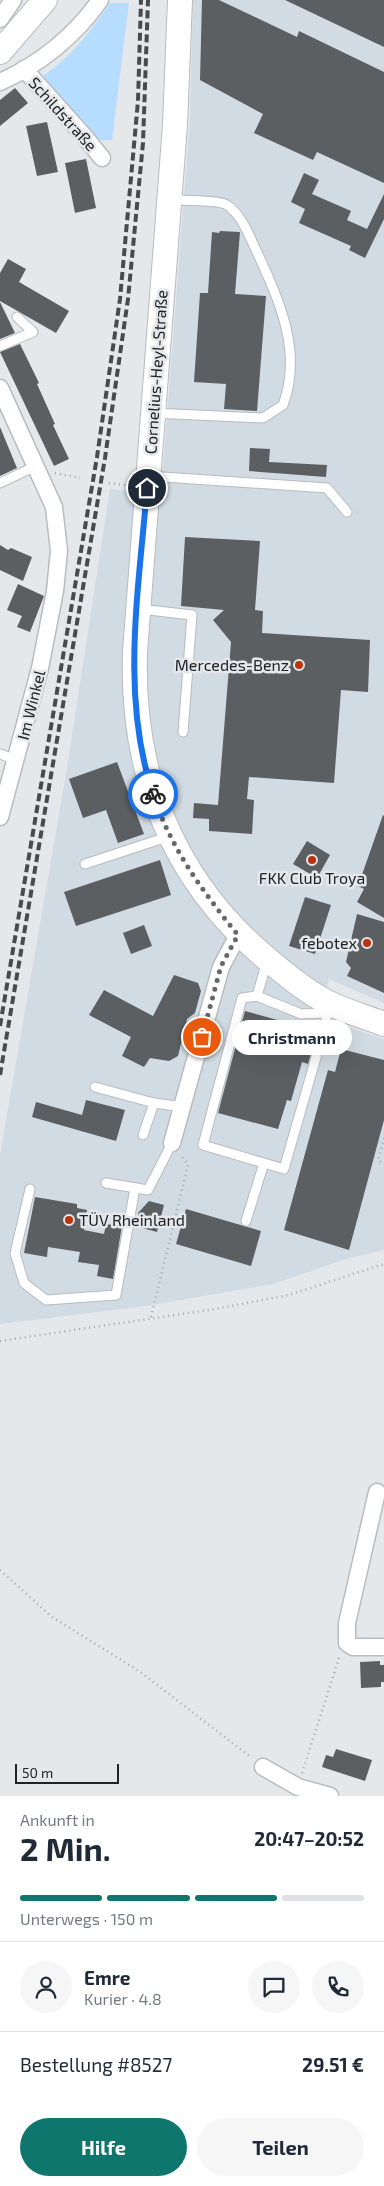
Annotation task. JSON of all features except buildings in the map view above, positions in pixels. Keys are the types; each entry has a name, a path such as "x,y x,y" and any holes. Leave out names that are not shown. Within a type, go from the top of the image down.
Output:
{"main road":[{"path":"0,52 45,0"},
{"name":"Cornelius-Heyl-Straße","path":"180,0 175,124 137,609 134,678 135,708 148,781 170,836 201,888 238,935 328,1008 384,1024"}],"street":[{"path":"0,19 14,0"},
{"path":"0,82 24,70 57,47 100,0"},
{"name":"Schildstraße","path":"24,70 85,136 102,158"},
{"name":"Im Winkel","path":"0,817 40,668 58,571 58,534 54,507 36,466 2,399"},
{"path":"172,1143 221,966 238,935"},
{"path":"377,1492 347,1623 347,1643 353,1647 384,1647"},
{"path":"263,1767 298,1787 330,1796"}],"lane":[{"path":"153,413 263,418 283,405 288,385 290,354 288,328 282,308 236,212 225,203 182,200"},
{"path":"0,346 34,332 16,317"},
{"path":"0,483 36,466"},
{"path":"148,476 327,488 347,512"},
{"path":"137,609 192,615 183,732"},
{"path":"0,754 16,760"},
{"path":"85,864 170,836"},
{"path":"257,996 267,959"},
{"path":"257,996 301,1014 328,1008 326,1026 284,1169 203,1145 242,998 257,996"},
{"path":"95,1087 154,1103 183,1107"},
{"path":"143,1135 154,1103"},
{"path":"106,1183 148,1190 172,1143"},
{"path":"246,1222 264,1163"},
{"path":"30,1189 15,1254 24,1282 46,1300 116,1295 135,1188"}],"path":[{"path":"61,474 80,478"},
{"path":"109,483 123,485"},
{"path":"384,1138 378,1160 384,1164"},
{"path":"151,1317 188,1165 172,1143"},
{"path":"0,1341 151,1317 215,1309 289,1295 384,1264"},
{"path":"0,1570 52,1617 139,1671 263,1767"},
{"path":"298,1787 341,1652 347,1643"}],"shaded area":[{"path":"193,0 384,0 384,1003 329,979 318,1017 384,1039 384,1250 346,1259 273,1284 146,1306 0,1324 0,1155 67,768 110,489 161,495 190,119"},
{"path":"110,3 129,3 112,140 101,140 86,129 43,76 63,61 80,43"}],"railway":[{"path":"0,1026 97,457 120,299 138,101 141,0"},
{"path":"0,1075 105,458 128,299 143,143 148,0"}],"way so far":[{"path":"153,794 170,836 186,864 201,888 238,935 221,966 202,1037"}],"place":[{"name":"Mercedes-Benz","path":"299,665"},
{"name":"FKK Club Troya","path":"312,860"},
{"name":"febotex","path":"367,943"},
{"name":"Christmann","path":"202,1037"},
{"name":"TÜV Rheinland","path":"69,1220"}],"route":[{"path":"147,488 134,652 134,678 135,708 140,744 148,781 153,794"}]}
